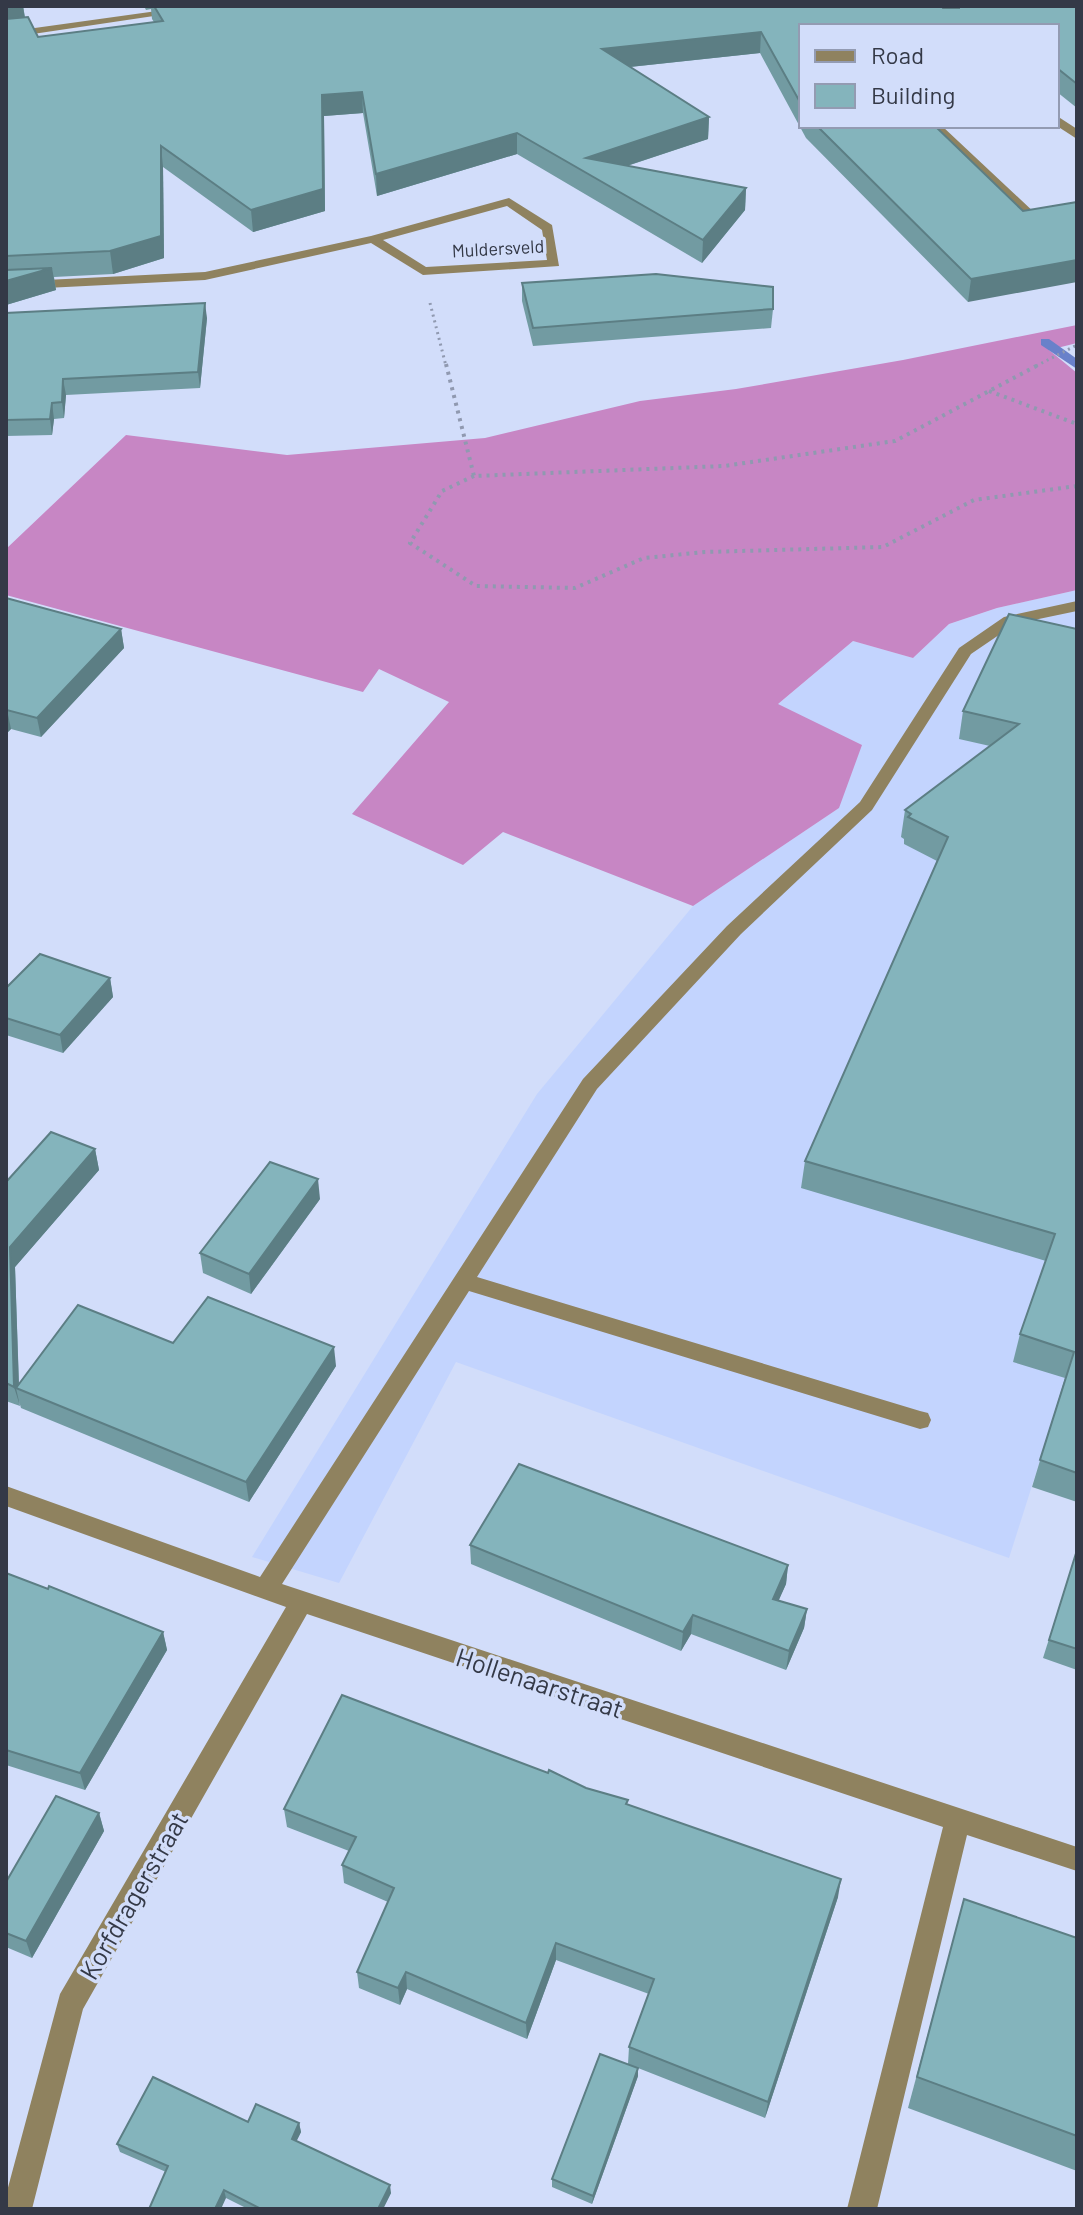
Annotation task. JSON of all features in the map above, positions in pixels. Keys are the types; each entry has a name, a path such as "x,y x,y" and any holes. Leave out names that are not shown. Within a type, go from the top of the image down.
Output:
{"street":[{"path":"6,35 89,19 216,6"},
{"path":"1059,122 1077,135"},
{"path":"937,128 1034,219 1077,212"},
{"name":"Muldersveld","path":"6,286 205,276 373,239 509,202 548,228 554,263 423,271 373,239"},
{"path":"265,1590 590,1084 734,930 866,806 965,651 1010,620 1077,606"},
{"path":"464,1281 920,1420"},
{"name":"Hollenaarstraat","path":"6,1496 301,1603 1077,1859"},
{"name":"Korfdragerstraat","path":"17,2209 70,2004 301,1603"},
{"path":"862,2209 958,1820"}],"path":[{"path":"423,271 474,476"},
{"path":"1077,345 895,441 724,466 474,476 442,491 410,543 476,586 575,588 644,558 705,552 883,547 974,500 1077,486"},
{"path":"988,391 1077,424"}],"shaded area":[{"path":"1077,325 1077,343 1049,350 1077,373 1077,590 997,608 949,624 913,658 853,641 778,704 862,745 839,808 693,906 503,832 463,865 352,814 449,702 379,669 363,692 6,595 6,549 126,435 287,455 485,438 640,401 736,389 903,360"},
{"path":"1077,590 1077,1382 1066,1379 1009,1558 456,1362 339,1583 252,1557 537,1094 693,906 839,808 777,705 853,641 913,658 949,624 997,608"}],"building":[{"path":"154,6 1077,6 1077,84 1059,70 1059,24 799,24 799,100 761,32 602,49 709,117 586,158 746,188 703,240 517,133 376,174 362,92 322,95 323,189 251,210 161,146 161,236 110,251 6,256 6,19 28,17 38,37 163,21"},
{"path":"819,128 937,128 1023,211 1077,202 1077,260 971,279"},
{"path":"52,268 6,281 6,270"},
{"path":"656,274 773,287 773,309 533,328 522,283"},
{"path":"205,303 198,372 63,379 62,402 52,403 50,419 6,420 6,313"},
{"path":"6,598 121,629 37,718 6,711"},
{"path":"1009,614 1077,629 1077,1473 1040,1460 1074,1352 1020,1334 1055,1234 805,1161 948,837 908,817 911,814 905,810 1019,724 963,711"},
{"path":"40,954 110,978 60,1035 6,1018 6,988"},
{"path":"51,1132 95,1149 10,1247 14,1387 6,1383 6,1180"},
{"path":"270,1162 318,1179 249,1274 200,1253"},
{"path":"208,1297 334,1347 246,1482 16,1388 78,1305 173,1343"},
{"path":"519,1464 788,1565 773,1599 807,1609 789,1651 693,1615 683,1632 470,1545"},
{"path":"1077,1550 1077,1649 1049,1640"},
{"path":"6,1573 48,1589 49,1586 163,1632 80,1773 6,1750"},
{"path":"342,1695 548,1773 549,1770 586,1788 628,1800 626,1804 841,1879 768,2102 629,2047 654,1979 556,1943 526,2023 406,1972 398,1988 357,1972 394,1888 342,1865 356,1837 284,1809"},
{"path":"56,1796 99,1813 26,1941 6,1933 6,1882"},
{"path":"964,1899 1077,1938 1077,2136 917,2077"},
{"path":"600,2054 638,2068 593,2196 552,2179"},
{"path":"153,2077 248,2122 256,2104 299,2123 292,2139 390,2185 378,2209 261,2209 224,2190 215,2209 149,2209 168,2166 117,2144"}],"waterway":[{"path":"1045,342 1077,365"}]}
